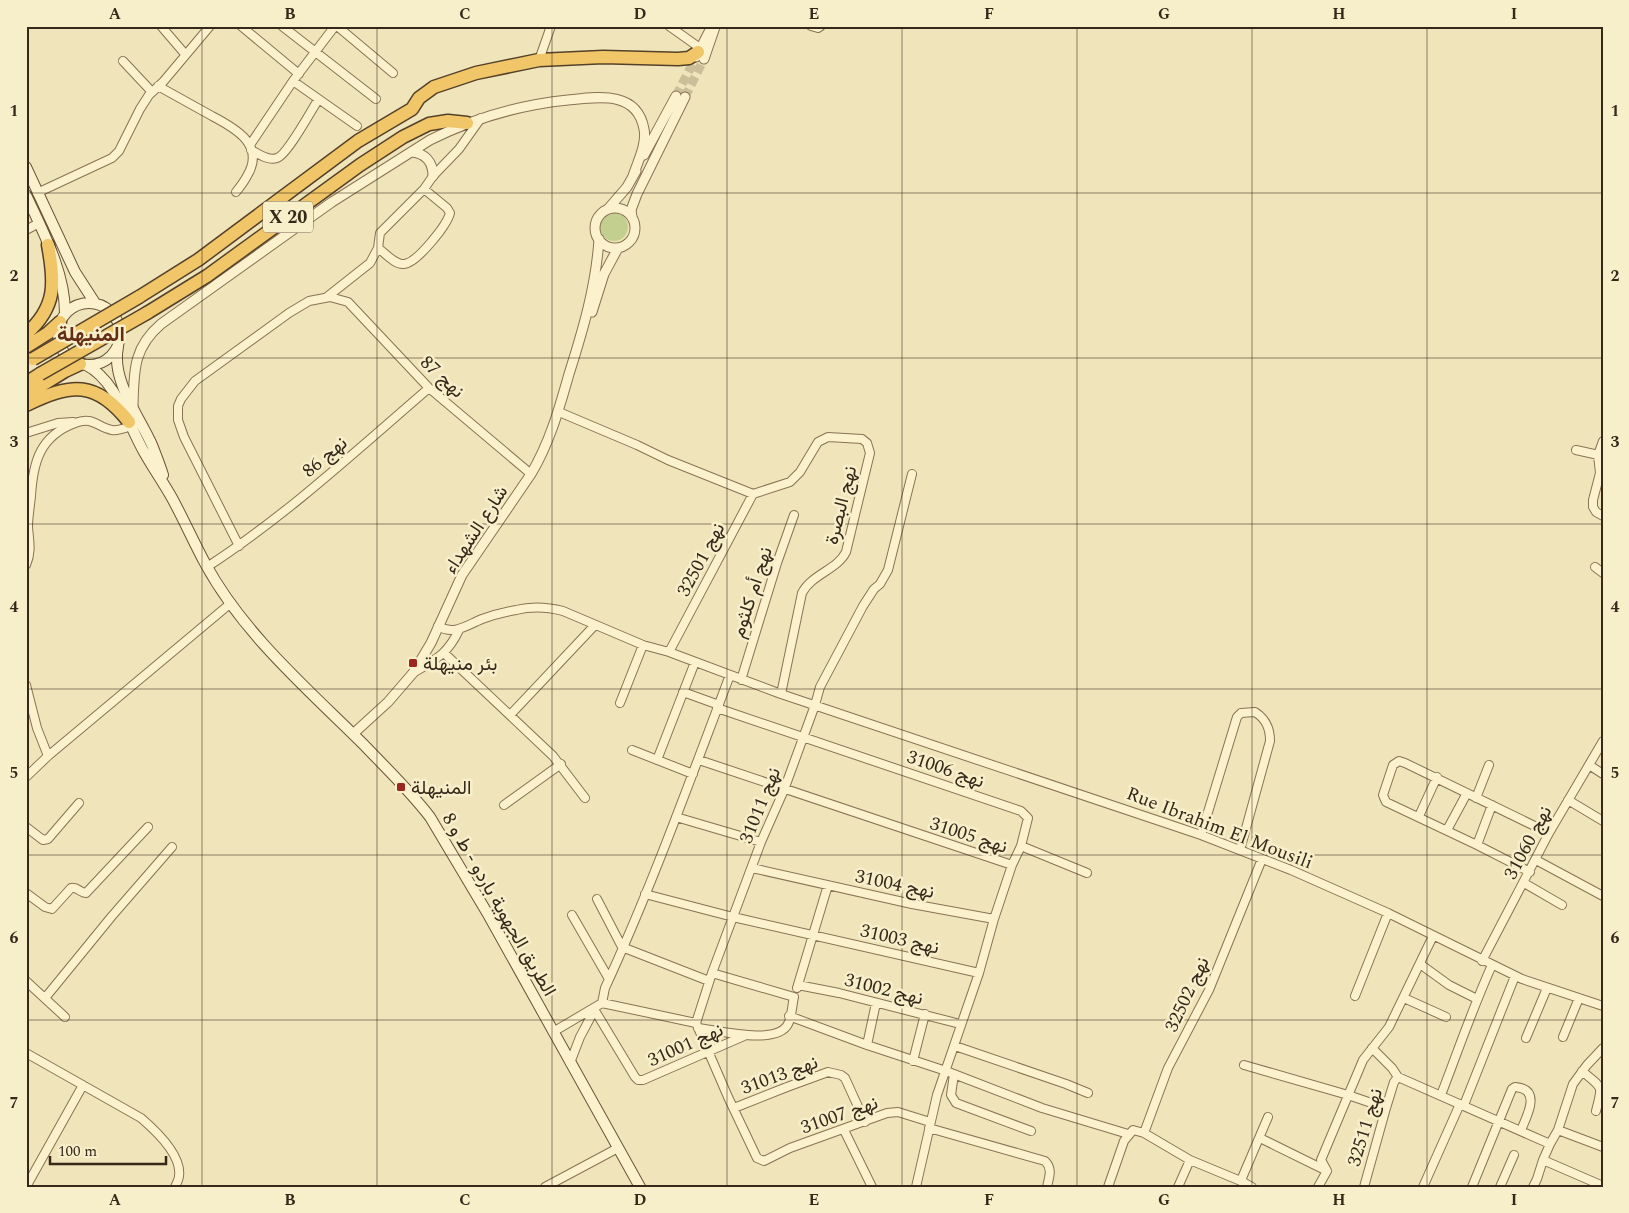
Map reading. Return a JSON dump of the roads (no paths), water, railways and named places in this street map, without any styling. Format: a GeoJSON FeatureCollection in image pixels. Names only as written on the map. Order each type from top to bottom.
{"type":"FeatureCollection","features":[{"type":"Feature","properties":{"kind":"highway"},"geometry":{"type":"LineString","coordinates":[[540,60],[603,57],[678,59],[699,55]]}},
{"type":"Feature","properties":{"kind":"highway","name":"X 20"},"geometry":{"type":"LineString","coordinates":[[30,361],[198,260],[358,141],[412,109],[419,98],[429,90],[452,80],[494,68],[540,60]]}},
{"type":"Feature","properties":{"kind":"highway","name":"X 20"},"geometry":{"type":"LineString","coordinates":[[26,383],[207,276],[360,165],[403,137],[429,124],[448,121],[467,123]]}},
{"type":"Feature","properties":{"kind":"highway"},"geometry":{"type":"LineString","coordinates":[[26,334],[47,310],[52,296],[54,274],[48,245]]}},
{"type":"Feature","properties":{"kind":"highway"},"geometry":{"type":"LineString","coordinates":[[26,347],[48,333],[62,318]]}},
{"type":"Feature","properties":{"kind":"highway"},"geometry":{"type":"LineString","coordinates":[[26,395],[65,371],[83,365]]}},
{"type":"Feature","properties":{"kind":"highway"},"geometry":{"type":"LineString","coordinates":[[26,405],[66,389],[91,391],[101,395],[117,407],[130,424]]}},
{"type":"Feature","properties":{"kind":"main road"},"geometry":{"type":"LineString","coordinates":[[26,167],[75,272],[95,304]]}},
{"type":"Feature","properties":{"kind":"main road"},"geometry":{"type":"LineString","coordinates":[[26,195],[62,280],[65,298],[58,330],[60,348],[65,355],[83,365],[96,365],[112,355],[118,346],[120,330],[117,320],[110,311],[95,304],[79,304],[62,318]]}},
{"type":"Feature","properties":{"kind":"main road","name":"الطريق الجهوية باردو - ط و 8"},"geometry":{"type":"LineString","coordinates":[[118,346],[116,356],[118,375],[153,447],[171,497]]}},
{"type":"Feature","properties":{"kind":"main road","name":"الطريق الجهوية باردو - ط و 8"},"geometry":{"type":"LineString","coordinates":[[83,365],[94,369],[107,381],[207,567],[231,603],[262,643],[353,734],[430,817],[484,908],[640,1187]]}},
{"type":"Feature","properties":{"kind":"street"},"geometry":{"type":"LineString","coordinates":[[161,26],[185,54]]}},
{"type":"Feature","properties":{"kind":"street"},"geometry":{"type":"LineString","coordinates":[[37,193],[112,158],[119,152],[144,102],[210,26]]}},
{"type":"Feature","properties":{"kind":"street"},"geometry":{"type":"LineString","coordinates":[[241,26],[299,74]]}},
{"type":"Feature","properties":{"kind":"street"},"geometry":{"type":"LineString","coordinates":[[282,26],[376,99]]}},
{"type":"Feature","properties":{"kind":"street"},"geometry":{"type":"LineString","coordinates":[[236,192],[251,169],[251,148],[293,81],[336,26],[392,73]]}},
{"type":"Feature","properties":{"kind":"street"},"geometry":{"type":"LineString","coordinates":[[540,60],[552,26]]}},
{"type":"Feature","properties":{"kind":"street"},"geometry":{"type":"LineString","coordinates":[[668,26],[699,55],[714,26]]}},
{"type":"Feature","properties":{"kind":"street"},"geometry":{"type":"LineString","coordinates":[[811,26],[818,28],[821,26]]}},
{"type":"Feature","properties":{"kind":"street"},"geometry":{"type":"LineString","coordinates":[[123,61],[152,92]]}},
{"type":"Feature","properties":{"kind":"street"},"geometry":{"type":"LineString","coordinates":[[293,81],[358,126]]}},
{"type":"Feature","properties":{"kind":"street"},"geometry":{"type":"LineString","coordinates":[[158,86],[234,128],[241,133],[251,148],[266,158],[271,159],[282,155],[318,100]]}},
{"type":"Feature","properties":{"kind":"street"},"geometry":{"type":"LineString","coordinates":[[586,320],[596,269],[598,239],[595,228],[598,217],[608,209],[627,187],[680,96],[631,210],[634,223],[633,236],[624,246],[618,248],[607,246],[598,239]]}},
{"type":"Feature","properties":{"kind":"street","name":"X 20"},"geometry":{"type":"LineString","coordinates":[[133,406],[136,362],[145,341],[157,327],[323,208],[430,140],[480,118],[518,108],[548,102],[595,97],[615,98],[623,101],[636,112],[644,127],[644,144],[633,176]]}},
{"type":"Feature","properties":{"kind":"street"},"geometry":{"type":"LineString","coordinates":[[239,546],[184,437],[178,420],[178,406],[187,391],[208,371],[289,313],[310,301],[327,297],[370,263],[378,248],[380,233],[424,189],[459,149],[480,118]]}},
{"type":"Feature","properties":{"kind":"street"},"geometry":{"type":"LineString","coordinates":[[411,152],[417,152],[426,157],[432,166],[434,176]]}},
{"type":"Feature","properties":{"kind":"street"},"geometry":{"type":"LineString","coordinates":[[378,248],[398,264],[407,264],[418,256],[443,228],[450,213],[447,208],[424,189]]}},
{"type":"Feature","properties":{"kind":"street"},"geometry":{"type":"LineString","coordinates":[[608,209],[621,209],[632,217]]}},
{"type":"Feature","properties":{"kind":"street"},"geometry":{"type":"LineString","coordinates":[[26,230],[39,223]]}},
{"type":"Feature","properties":{"kind":"street"},"geometry":{"type":"LineString","coordinates":[[586,320],[591,315],[604,274],[618,248]]}},
{"type":"Feature","properties":{"kind":"street","name":"نهج 87"},"geometry":{"type":"LineString","coordinates":[[327,297],[337,298],[353,306],[429,388],[531,474]]}},
{"type":"Feature","properties":{"kind":"street","name":"شارع الشهداء"},"geometry":{"type":"LineString","coordinates":[[353,734],[388,702],[413,673],[427,650],[455,589],[472,559],[531,474],[548,442],[559,412],[586,320]]}},
{"type":"Feature","properties":{"kind":"street","name":"نهج 86"},"geometry":{"type":"LineString","coordinates":[[207,567],[271,522],[429,388]]}},
{"type":"Feature","properties":{"kind":"street"},"geometry":{"type":"LineString","coordinates":[[559,412],[637,444],[668,460],[753,494]]}},
{"type":"Feature","properties":{"kind":"street"},"geometry":{"type":"LineString","coordinates":[[26,433],[58,423],[91,421],[112,430],[130,424]]}},
{"type":"Feature","properties":{"kind":"street"},"geometry":{"type":"LineString","coordinates":[[26,565],[30,556],[28,527],[32,473],[35,463],[45,442],[61,430],[77,422]]}},
{"type":"Feature","properties":{"kind":"street","name":"نهج البصرة"},"geometry":{"type":"LineString","coordinates":[[753,494],[790,482],[800,472],[818,442],[828,437],[862,440],[867,443],[870,453],[846,552],[841,560],[809,584],[802,593],[781,694]]}},
{"type":"Feature","properties":{"kind":"street"},"geometry":{"type":"LineString","coordinates":[[1603,441],[1600,455],[1600,473],[1593,507],[1596,512],[1603,516]]}},
{"type":"Feature","properties":{"kind":"street"},"geometry":{"type":"LineString","coordinates":[[1576,450],[1600,455]]}},
{"type":"Feature","properties":{"kind":"street","name":"نهج 31011"},"geometry":{"type":"LineString","coordinates":[[697,1026],[709,981],[761,842],[784,790],[820,687],[868,597],[880,584],[888,570],[912,474]]}},
{"type":"Feature","properties":{"kind":"street","name":"نهج 32501"},"geometry":{"type":"LineString","coordinates":[[669,652],[753,494]]}},
{"type":"Feature","properties":{"kind":"street","name":"نهج أم كلثوم"},"geometry":{"type":"LineString","coordinates":[[741,680],[777,563],[794,515]]}},
{"type":"Feature","properties":{"kind":"street"},"geometry":{"type":"LineString","coordinates":[[1595,567],[1603,573]]}},
{"type":"Feature","properties":{"kind":"street"},"geometry":{"type":"LineString","coordinates":[[26,777],[48,756],[231,603]]}},
{"type":"Feature","properties":{"kind":"street","name":"Rue Ibrahim El Mousili"},"geometry":{"type":"LineString","coordinates":[[459,630],[490,617],[516,610],[535,607],[563,611],[643,645],[669,652],[741,680],[1201,835],[1388,913],[1482,961],[1516,976],[1546,988],[1602,1003]]}},
{"type":"Feature","properties":{"kind":"street"},"geometry":{"type":"LineString","coordinates":[[511,714],[594,625]]}},
{"type":"Feature","properties":{"kind":"street"},"geometry":{"type":"LineString","coordinates":[[413,673],[444,653],[459,630],[443,629],[438,626]]}},
{"type":"Feature","properties":{"kind":"street"},"geometry":{"type":"LineString","coordinates":[[620,702],[643,645]]}},
{"type":"Feature","properties":{"kind":"street"},"geometry":{"type":"LineString","coordinates":[[444,653],[511,714],[561,764],[585,798]]}},
{"type":"Feature","properties":{"kind":"street"},"geometry":{"type":"LineString","coordinates":[[657,760],[695,662]]}},
{"type":"Feature","properties":{"kind":"street"},"geometry":{"type":"LineString","coordinates":[[570,1063],[580,1036],[598,1005],[645,894],[699,760],[730,675]]}},
{"type":"Feature","properties":{"kind":"street"},"geometry":{"type":"LineString","coordinates":[[26,685],[37,728],[48,756]]}},
{"type":"Feature","properties":{"kind":"street"},"geometry":{"type":"LineString","coordinates":[[683,692],[802,738]]}},
{"type":"Feature","properties":{"kind":"street"},"geometry":{"type":"LineString","coordinates":[[1201,835],[1237,717],[1241,713],[1255,712],[1267,722],[1270,741],[1240,850]]}},
{"type":"Feature","properties":{"kind":"street","name":"نهج 31006"},"geometry":{"type":"LineString","coordinates":[[802,738],[1021,811],[1027,816],[1028,820],[1021,846],[1012,865]]}},
{"type":"Feature","properties":{"kind":"street","name":"نهج 31060"},"geometry":{"type":"LineString","coordinates":[[1482,961],[1568,800],[1603,741]]}},
{"type":"Feature","properties":{"kind":"street"},"geometry":{"type":"LineString","coordinates":[[632,750],[693,774]]}},
{"type":"Feature","properties":{"kind":"street","name":"نهج 31005"},"geometry":{"type":"LineString","coordinates":[[699,760],[1012,865],[979,972]]}},
{"type":"Feature","properties":{"kind":"street"},"geometry":{"type":"LineString","coordinates":[[1530,872],[1419,816],[1392,805],[1384,799],[1385,786],[1393,766],[1399,761],[1437,777],[1550,833]]}},
{"type":"Feature","properties":{"kind":"street"},"geometry":{"type":"LineString","coordinates":[[504,805],[561,764]]}},
{"type":"Feature","properties":{"kind":"street"},"geometry":{"type":"LineString","coordinates":[[1476,798],[1489,765]]}},
{"type":"Feature","properties":{"kind":"street"},"geometry":{"type":"LineString","coordinates":[[1589,765],[1603,774]]}},
{"type":"Feature","properties":{"kind":"street"},"geometry":{"type":"LineString","coordinates":[[1419,816],[1437,777]]}},
{"type":"Feature","properties":{"kind":"street"},"geometry":{"type":"LineString","coordinates":[[1447,830],[1466,793]]}},
{"type":"Feature","properties":{"kind":"street"},"geometry":{"type":"LineString","coordinates":[[1568,800],[1603,821]]}},
{"type":"Feature","properties":{"kind":"street"},"geometry":{"type":"LineString","coordinates":[[26,827],[43,840],[48,839],[79,803]]}},
{"type":"Feature","properties":{"kind":"street"},"geometry":{"type":"LineString","coordinates":[[1478,845],[1492,805]]}},
{"type":"Feature","properties":{"kind":"street"},"geometry":{"type":"LineString","coordinates":[[676,817],[761,842]]}},
{"type":"Feature","properties":{"kind":"street"},"geometry":{"type":"LineString","coordinates":[[26,893],[45,906],[52,908],[71,888],[76,888],[86,893],[148,827]]}},
{"type":"Feature","properties":{"kind":"street"},"geometry":{"type":"LineString","coordinates":[[1021,846],[1087,873]]}},
{"type":"Feature","properties":{"kind":"street"},"geometry":{"type":"LineString","coordinates":[[46,998],[112,916],[172,847]]}},
{"type":"Feature","properties":{"kind":"street","name":"نهج 32502"},"geometry":{"type":"LineString","coordinates":[[1144,1133],[1168,1068],[1209,990],[1262,859]]}},
{"type":"Feature","properties":{"kind":"street"},"geometry":{"type":"LineString","coordinates":[[1536,860],[1603,896]]}},
{"type":"Feature","properties":{"kind":"street","name":"نهج 31004"},"geometry":{"type":"LineString","coordinates":[[752,868],[951,912],[994,919]]}},
{"type":"Feature","properties":{"kind":"street"},"geometry":{"type":"LineString","coordinates":[[1524,883],[1562,905]]}},
{"type":"Feature","properties":{"kind":"street"},"geometry":{"type":"LineString","coordinates":[[553,1032],[598,1005],[744,1036],[776,1033],[788,1024],[794,997],[828,886]]}},
{"type":"Feature","properties":{"kind":"street","name":"نهج 31003"},"geometry":{"type":"LineString","coordinates":[[645,894],[733,918],[979,972]]}},
{"type":"Feature","properties":{"kind":"street"},"geometry":{"type":"LineString","coordinates":[[597,899],[622,948],[709,981]]}},
{"type":"Feature","properties":{"kind":"street"},"geometry":{"type":"LineString","coordinates":[[1355,996],[1388,913]]}},
{"type":"Feature","properties":{"kind":"street"},"geometry":{"type":"LineString","coordinates":[[572,914],[609,979]]}},
{"type":"Feature","properties":{"kind":"street"},"geometry":{"type":"LineString","coordinates":[[1327,1171],[1321,1160],[1363,1060],[1389,1027],[1434,936]]}},
{"type":"Feature","properties":{"kind":"street"},"geometry":{"type":"LineString","coordinates":[[1420,964],[1449,985],[1476,999]]}},
{"type":"Feature","properties":{"kind":"street"},"geometry":{"type":"LineString","coordinates":[[1441,1095],[1467,1029],[1476,999],[1492,965]]}},
{"type":"Feature","properties":{"kind":"street"},"geometry":{"type":"LineString","coordinates":[[916,1187],[929,1125],[955,1046],[960,1024],[979,972]]}},
{"type":"Feature","properties":{"kind":"street"},"geometry":{"type":"LineString","coordinates":[[712,973],[794,997]]}},
{"type":"Feature","properties":{"kind":"street"},"geometry":{"type":"LineString","coordinates":[[1423,1187],[1462,1105],[1516,976]]}},
{"type":"Feature","properties":{"kind":"street"},"geometry":{"type":"LineString","coordinates":[[26,981],[65,1017]]}},
{"type":"Feature","properties":{"kind":"street","name":"نهج 31002"},"geometry":{"type":"LineString","coordinates":[[798,986],[925,1014],[960,1024]]}},
{"type":"Feature","properties":{"kind":"street"},"geometry":{"type":"LineString","coordinates":[[1526,1038],[1546,988]]}},
{"type":"Feature","properties":{"kind":"street"},"geometry":{"type":"LineString","coordinates":[[1404,998],[1446,1017]]}},
{"type":"Feature","properties":{"kind":"street"},"geometry":{"type":"LineString","coordinates":[[1563,1037],[1579,998]]}},
{"type":"Feature","properties":{"kind":"street"},"geometry":{"type":"LineString","coordinates":[[867,1045],[876,1003]]}},
{"type":"Feature","properties":{"kind":"street","name":"نهج 31001"},"geometry":{"type":"LineString","coordinates":[[598,1005],[638,1080],[643,1080],[744,1036]]}},
{"type":"Feature","properties":{"kind":"street"},"geometry":{"type":"LineString","coordinates":[[913,1061],[925,1014]]}},
{"type":"Feature","properties":{"kind":"street"},"geometry":{"type":"LineString","coordinates":[[789,1016],[867,1045],[946,1071],[1042,1108],[1128,1134]]}},
{"type":"Feature","properties":{"kind":"street"},"geometry":{"type":"LineString","coordinates":[[697,1026],[734,1108]]}},
{"type":"Feature","properties":{"kind":"street"},"geometry":{"type":"LineString","coordinates":[[955,1046],[1088,1093]]}},
{"type":"Feature","properties":{"kind":"street"},"geometry":{"type":"LineString","coordinates":[[1372,1048],[1392,1068],[1398,1077],[1550,1144]]}},
{"type":"Feature","properties":{"kind":"street"},"geometry":{"type":"LineString","coordinates":[[1533,1187],[1550,1144],[1558,1130],[1573,1084],[1603,1048]]}},
{"type":"Feature","properties":{"kind":"street"},"geometry":{"type":"LineString","coordinates":[[26,1063],[28,1054],[141,1118],[156,1132],[172,1153],[179,1167],[179,1176],[175,1187]]}},
{"type":"Feature","properties":{"kind":"street"},"geometry":{"type":"LineString","coordinates":[[1244,1065],[1386,1108]]}},
{"type":"Feature","properties":{"kind":"street"},"geometry":{"type":"LineString","coordinates":[[1582,1071],[1599,1086],[1601,1091],[1596,1111]]}},
{"type":"Feature","properties":{"kind":"street","name":"نهج 31013"},"geometry":{"type":"LineString","coordinates":[[734,1108],[828,1072],[836,1073],[845,1078],[865,1122]]}},
{"type":"Feature","properties":{"kind":"street"},"geometry":{"type":"LineString","coordinates":[[954,1074],[951,1095],[956,1103],[1031,1130]]}},
{"type":"Feature","properties":{"kind":"street","name":"نهج 32511"},"geometry":{"type":"LineString","coordinates":[[1364,1187],[1394,1082],[1398,1077]]}},
{"type":"Feature","properties":{"kind":"street"},"geometry":{"type":"LineString","coordinates":[[26,1187],[83,1085]]}},
{"type":"Feature","properties":{"kind":"street"},"geometry":{"type":"LineString","coordinates":[[1472,1187],[1514,1087],[1525,1090],[1532,1100],[1521,1130]]}},
{"type":"Feature","properties":{"kind":"street","name":"نهج 31007"},"geometry":{"type":"LineString","coordinates":[[734,1108],[757,1158],[764,1161],[790,1148],[887,1113],[898,1112],[929,1125],[1045,1162],[1049,1165],[1051,1173],[1047,1187]]}},
{"type":"Feature","properties":{"kind":"street"},"geometry":{"type":"LineString","coordinates":[[1243,1182],[1242,1178],[1268,1117]]}},
{"type":"Feature","properties":{"kind":"street"},"geometry":{"type":"LineString","coordinates":[[844,1130],[872,1187]]}},
{"type":"Feature","properties":{"kind":"street"},"geometry":{"type":"LineString","coordinates":[[1108,1187],[1124,1141],[1133,1130],[1144,1133],[1190,1160],[1252,1187]]}},
{"type":"Feature","properties":{"kind":"street"},"geometry":{"type":"LineString","coordinates":[[1558,1130],[1603,1147]]}},
{"type":"Feature","properties":{"kind":"street"},"geometry":{"type":"LineString","coordinates":[[1260,1138],[1327,1171]]}},
{"type":"Feature","properties":{"kind":"street"},"geometry":{"type":"LineString","coordinates":[[545,1187],[618,1148]]}},
{"type":"Feature","properties":{"kind":"street"},"geometry":{"type":"LineString","coordinates":[[1500,1187],[1514,1155]]}},
{"type":"Feature","properties":{"kind":"street"},"geometry":{"type":"LineString","coordinates":[[1178,1187],[1190,1160]]}},
{"type":"Feature","properties":{"kind":"street"},"geometry":{"type":"LineString","coordinates":[[1543,1160],[1603,1186]]}},
{"type":"Feature","properties":{"kind":"street"},"geometry":{"type":"LineString","coordinates":[[1318,1187],[1327,1171]]}},
{"type":"Feature","properties":{"kind":"tunnel"},"geometry":{"type":"LineString","coordinates":[[676,96],[695,59]]}},
{"type":"Feature","properties":{"kind":"tunnel"},"geometry":{"type":"LineString","coordinates":[[685,97],[704,59]]}},
{"type":"Feature","properties":{"kind":"place","name":"بئر منيهلة"},"geometry":{"type":"Point","coordinates":[413,663]}},
{"type":"Feature","properties":{"kind":"place","name":"المنيهلة"},"geometry":{"type":"Point","coordinates":[401,787]}},
{"type":"Feature","properties":{"kind":"district","name":"المنيهلة"},"geometry":{"type":"Point","coordinates":[91,334]}}]}
